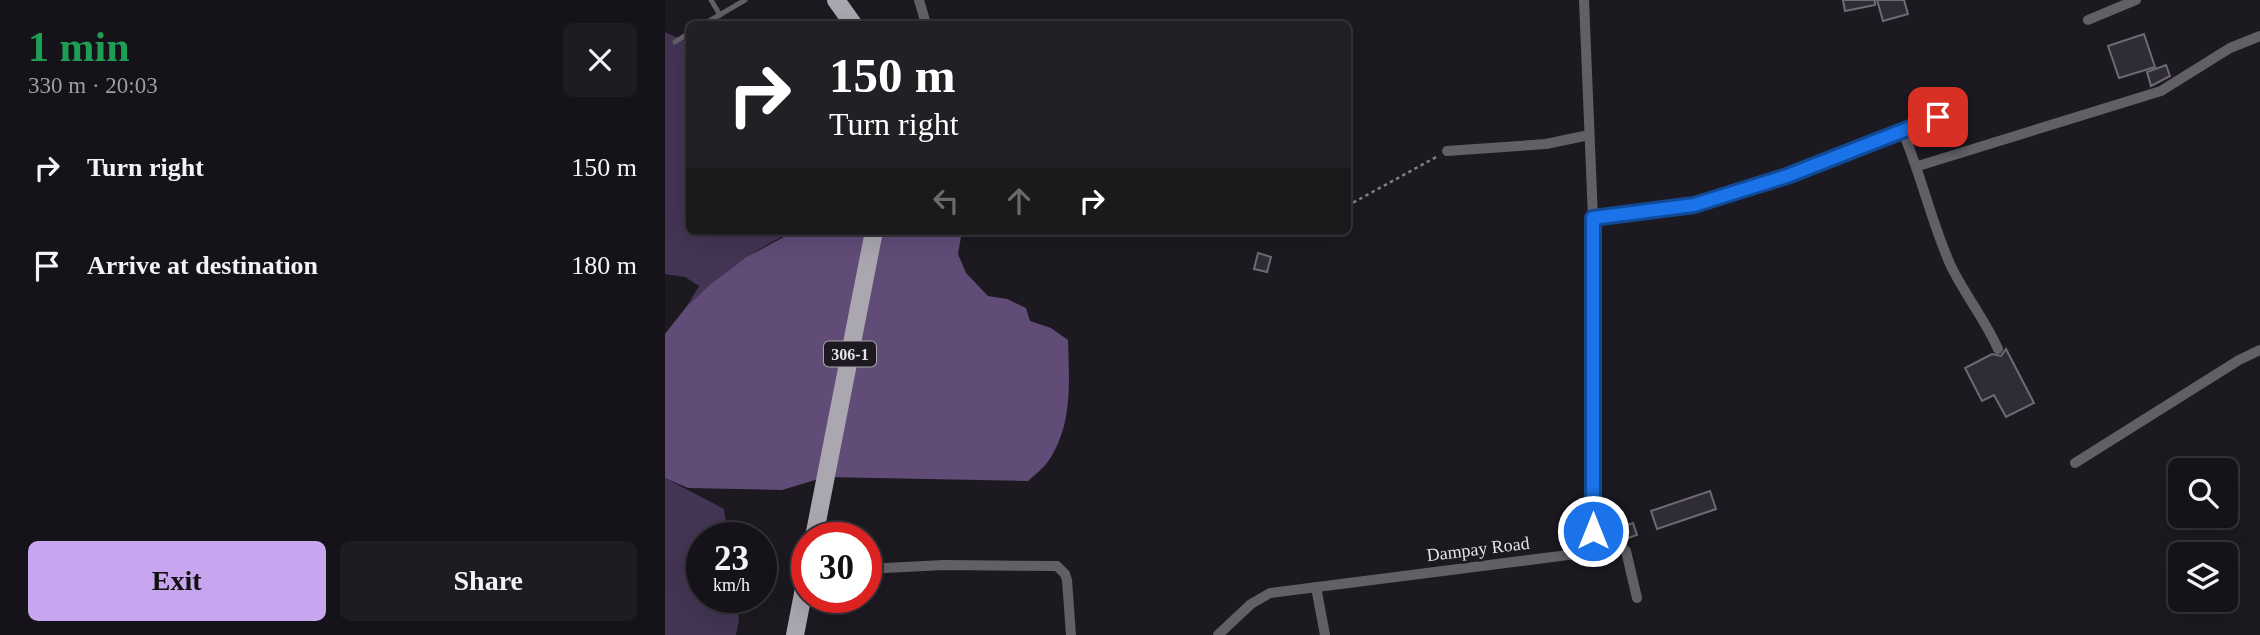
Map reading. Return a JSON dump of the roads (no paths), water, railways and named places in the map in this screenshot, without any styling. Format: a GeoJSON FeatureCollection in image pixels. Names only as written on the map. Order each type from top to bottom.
{"type":"FeatureCollection","features":[{"type":"Feature","properties":{"kind":"main road"},"geometry":{"type":"LineString","coordinates":[[839,3],[851,21]]}},
{"type":"Feature","properties":{"kind":"main road","name":"306-1"},"geometry":{"type":"LineString","coordinates":[[817,522],[873,235]]}},
{"type":"Feature","properties":{"kind":"main road"},"geometry":{"type":"LineString","coordinates":[[795,635],[799,613]]}},
{"type":"Feature","properties":{"kind":"street"},"geometry":{"type":"LineString","coordinates":[[919,0],[925,21]]}},
{"type":"Feature","properties":{"kind":"street"},"geometry":{"type":"LineString","coordinates":[[1584,0],[1593,218],[1593,531],[1590,541],[1613,543],[1626,551],[1637,598]]}},
{"type":"Feature","properties":{"kind":"street"},"geometry":{"type":"LineString","coordinates":[[2088,20],[2136,0]]}},
{"type":"Feature","properties":{"kind":"street"},"geometry":{"type":"LineString","coordinates":[[1917,166],[2161,91],[2230,48],[2260,36]]}},
{"type":"Feature","properties":{"kind":"street"},"geometry":{"type":"LineString","coordinates":[[1593,218],[1694,205],[1787,176],[1938,117]]}},
{"type":"Feature","properties":{"kind":"street"},"geometry":{"type":"LineString","coordinates":[[1902,130],[1949,261],[1962,287],[1990,330],[1998,349]]}},
{"type":"Feature","properties":{"kind":"street"},"geometry":{"type":"LineString","coordinates":[[1447,151],[1546,144],[1589,135]]}},
{"type":"Feature","properties":{"kind":"street"},"geometry":{"type":"LineString","coordinates":[[2075,463],[2239,359],[2260,350]]}},
{"type":"Feature","properties":{"kind":"street","name":"Dampay Road"},"geometry":{"type":"LineString","coordinates":[[1218,635],[1259,597],[1271,593],[1576,554],[1585,549],[1590,541]]}},
{"type":"Feature","properties":{"kind":"street"},"geometry":{"type":"LineString","coordinates":[[884,568],[944,565],[1057,566],[1067,580],[1071,635]]}},
{"type":"Feature","properties":{"kind":"street"},"geometry":{"type":"LineString","coordinates":[[1316,587],[1325,635]]}},
{"type":"Feature","properties":{"kind":"lane"},"geometry":{"type":"LineString","coordinates":[[711,0],[720,15]]}},
{"type":"Feature","properties":{"kind":"lane"},"geometry":{"type":"LineString","coordinates":[[709,21],[745,0]]}},
{"type":"Feature","properties":{"kind":"lane"},"geometry":{"type":"LineString","coordinates":[[675,42],[686,35]]}}]}
